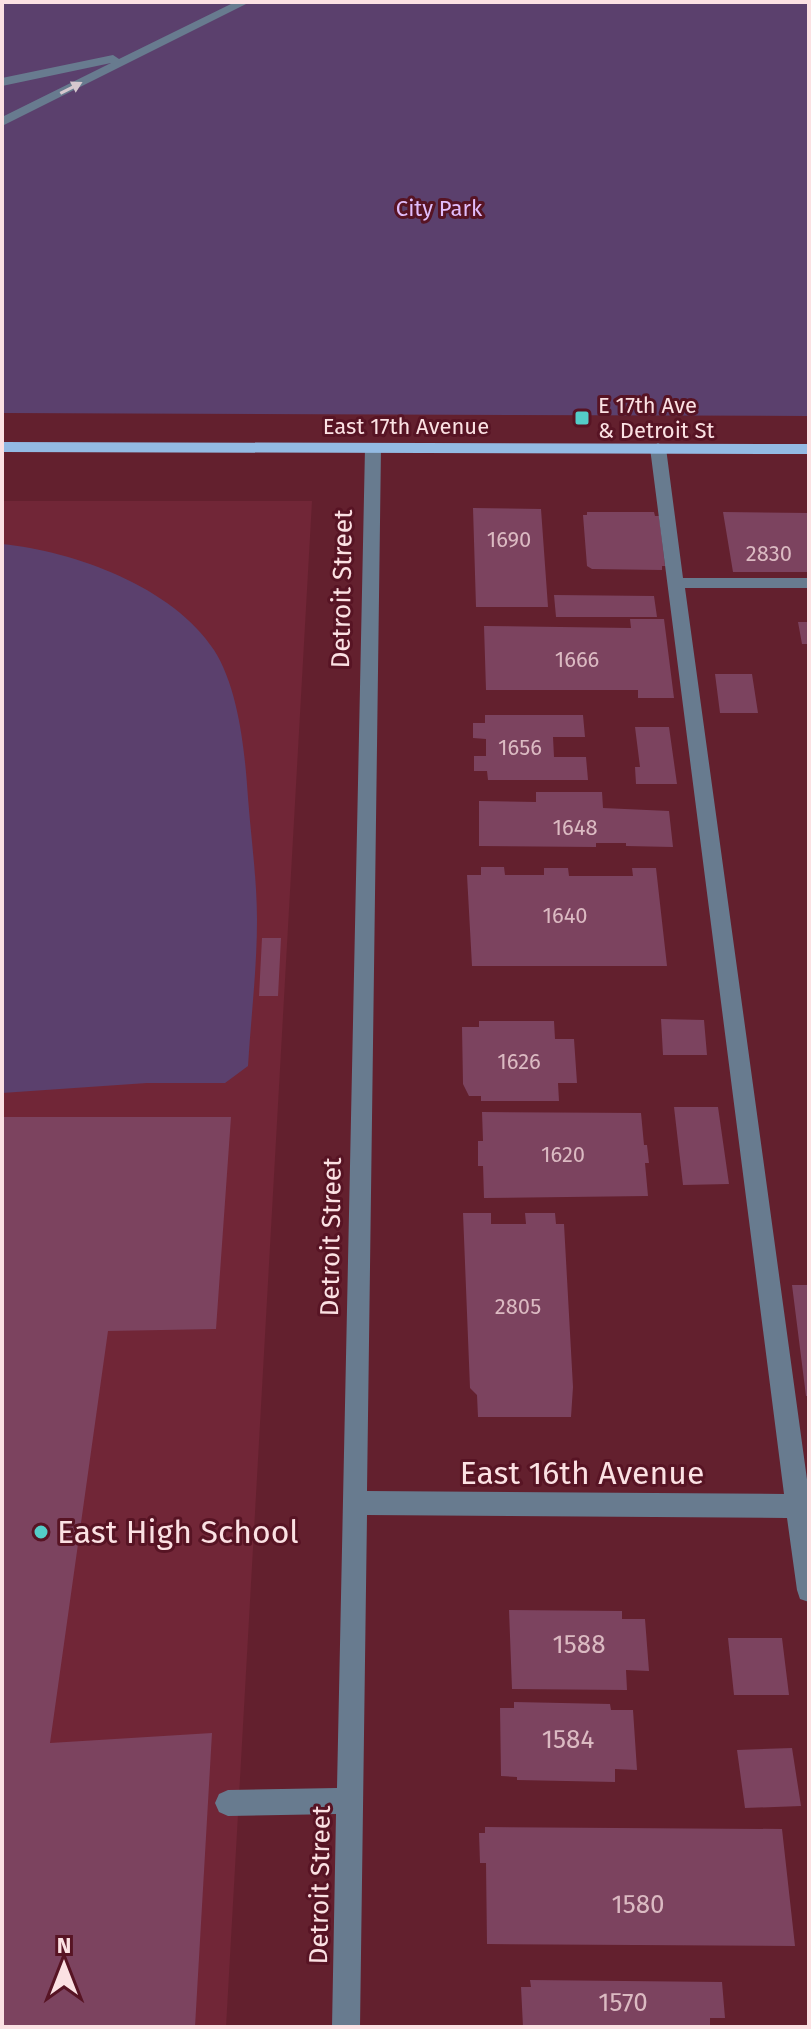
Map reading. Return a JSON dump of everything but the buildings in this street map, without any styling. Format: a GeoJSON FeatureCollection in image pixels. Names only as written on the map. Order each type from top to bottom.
{"type":"FeatureCollection","features":[{"type":"Feature","properties":{"kind":"main road","name":"East 17th Avenue"},"geometry":{"type":"LineString","coordinates":[[2,447],[809,449]]}},
{"type":"Feature","properties":{"kind":"street"},"geometry":{"type":"LineString","coordinates":[[2,122],[244,2]]}},
{"type":"Feature","properties":{"kind":"street"},"geometry":{"type":"LineString","coordinates":[[2,82],[141,53]]}},
{"type":"Feature","properties":{"kind":"street","name":"Detroit Street"},"geometry":{"type":"LineString","coordinates":[[346,2027],[373,448]]}},
{"type":"Feature","properties":{"kind":"street"},"geometry":{"type":"LineString","coordinates":[[658,448],[804,1506],[809,1590]]}},
{"type":"Feature","properties":{"kind":"street"},"geometry":{"type":"LineString","coordinates":[[676,583],[809,583]]}},
{"type":"Feature","properties":{"kind":"street","name":"East 16th Avenue"},"geometry":{"type":"LineString","coordinates":[[354,1503],[804,1506]]}},
{"type":"Feature","properties":{"kind":"street"},"geometry":{"type":"LineString","coordinates":[[228,1803],[350,1801]]}},
{"type":"Feature","properties":{"kind":"shaded area"},"geometry":{"type":"Polygon","coordinates":[[[2,501],[312,501],[226,2027],[2,2027],[2,501]]]}},
{"type":"Feature","properties":{"kind":"green space","name":"City Park"},"geometry":{"type":"Polygon","coordinates":[[[2,2],[809,2],[809,416],[2,413],[2,2]]]}},
{"type":"Feature","properties":{"kind":"green space"},"geometry":{"type":"Polygon","coordinates":[[[2,544],[90,564],[148,591],[174,608],[196,628],[223,666],[235,702],[243,742],[257,920],[248,1066],[225,1083],[147,1083],[2,1093],[2,544]]]}},
{"type":"Feature","properties":{"kind":"place","name":"E 17th Ave & Detroit St"},"geometry":{"type":"Point","coordinates":[582,418]}},
{"type":"Feature","properties":{"kind":"place","name":"East High School"},"geometry":{"type":"Point","coordinates":[41,1532]}}]}
